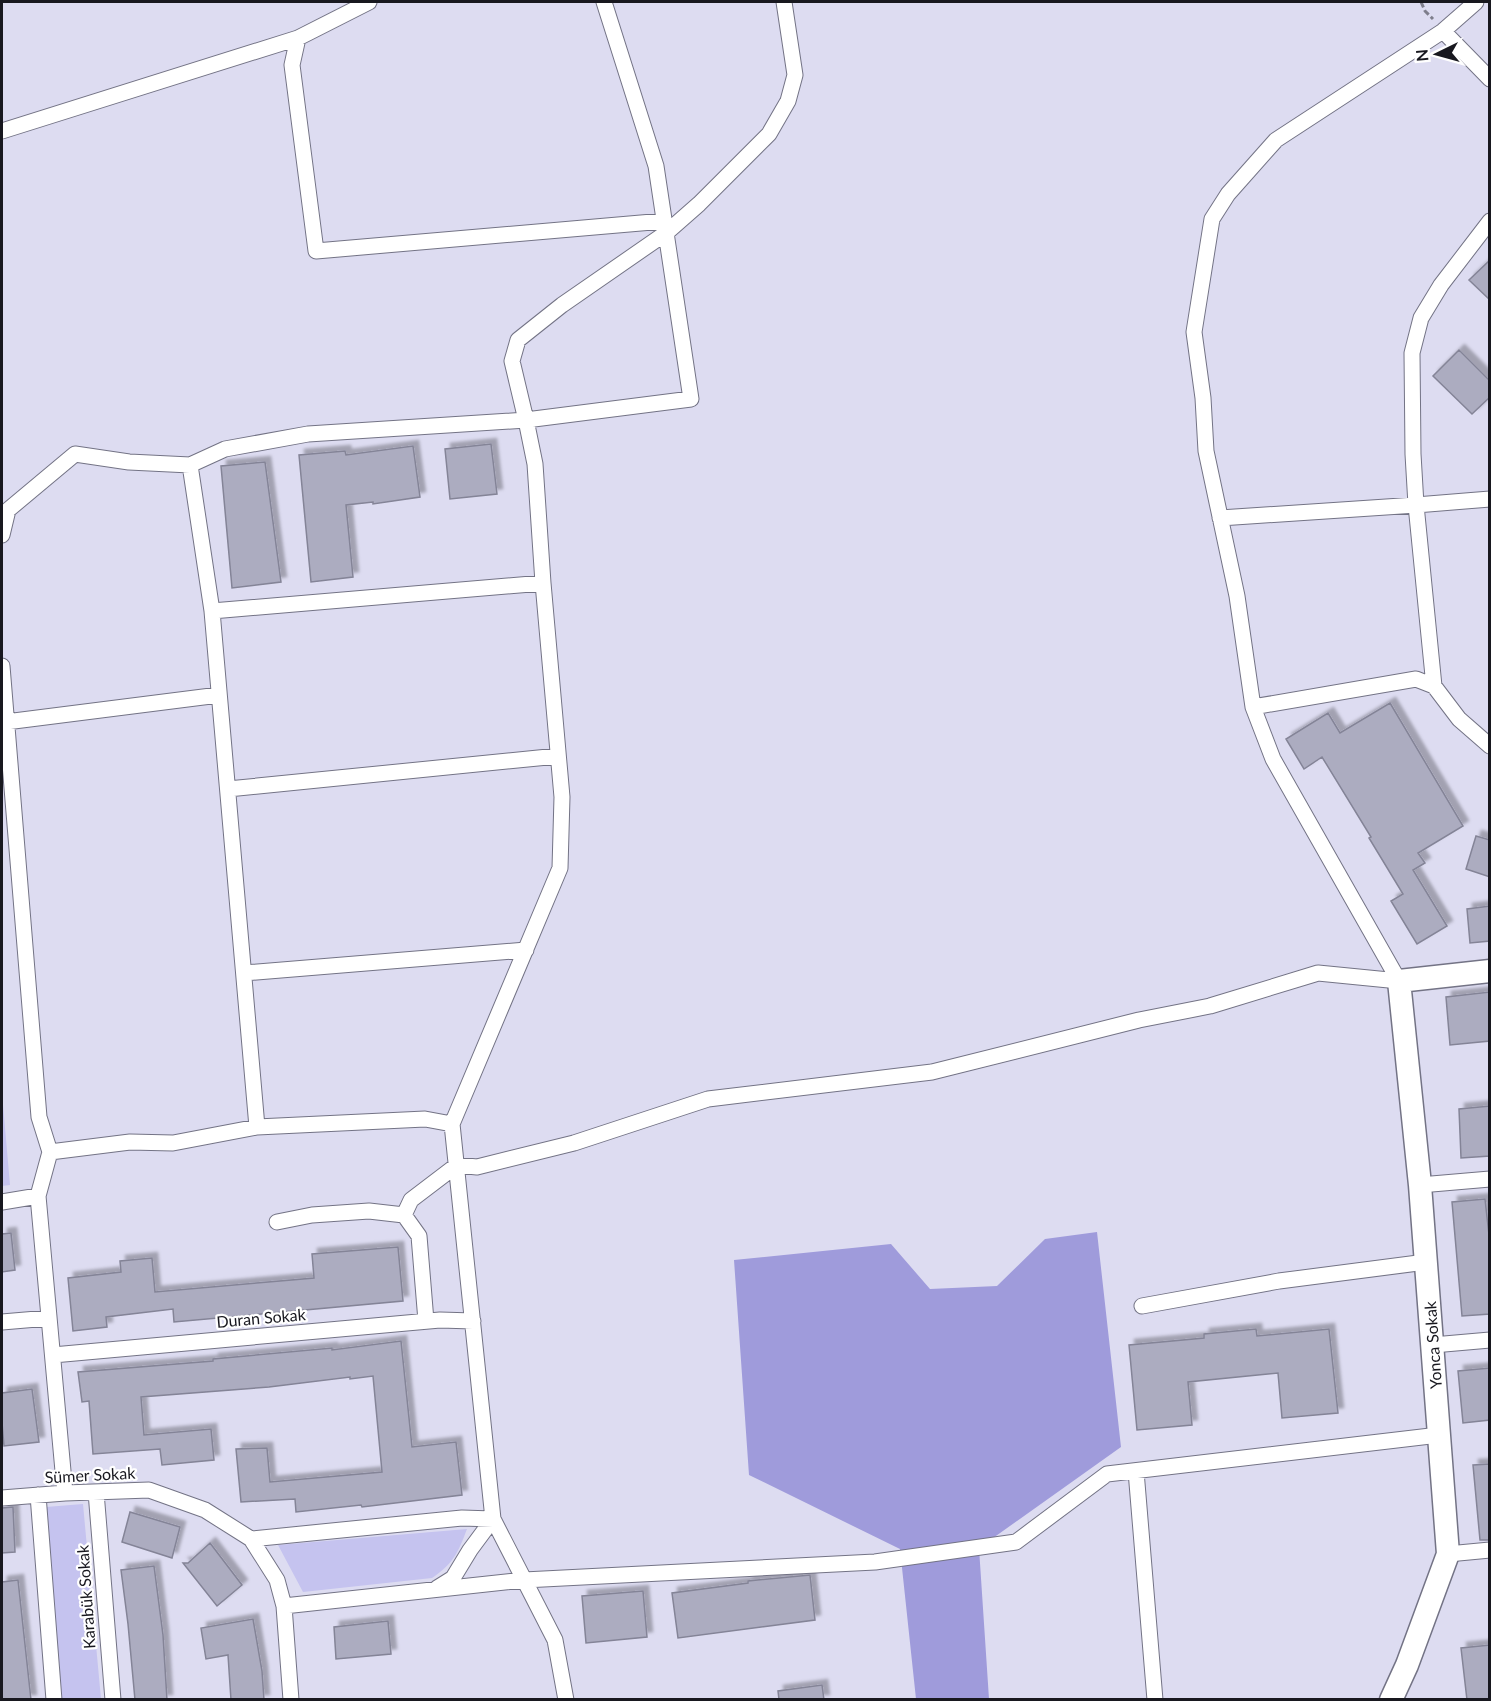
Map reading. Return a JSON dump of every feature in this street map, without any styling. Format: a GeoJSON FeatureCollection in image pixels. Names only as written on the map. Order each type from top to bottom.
{"type":"FeatureCollection","features":[{"type":"Feature","properties":{"kind":"street"},"geometry":{"type":"LineString","coordinates":[[2,131],[298,38],[369,2]]}},
{"type":"Feature","properties":{"kind":"street"},"geometry":{"type":"LineString","coordinates":[[2,535],[8,510],[75,454],[129,462],[190,465],[225,449],[308,434],[526,420],[691,399],[656,166],[604,2]]}},
{"type":"Feature","properties":{"kind":"street"},"geometry":{"type":"LineString","coordinates":[[566,1700],[555,1640],[493,1519],[452,1124],[560,868],[562,797],[534,464],[513,361],[518,340],[665,227],[699,204],[769,134],[788,101],[795,75],[784,2]]}},
{"type":"Feature","properties":{"kind":"street"},"geometry":{"type":"LineString","coordinates":[[1399,981],[1272,759],[1253,706],[1237,596],[1206,451],[1203,398],[1194,332],[1212,219],[1228,194],[1276,140],[1443,31],[1476,2]]}},
{"type":"Feature","properties":{"kind":"street"},"geometry":{"type":"LineString","coordinates":[[1443,31],[1490,79]]}},
{"type":"Feature","properties":{"kind":"street"},"geometry":{"type":"LineString","coordinates":[[298,38],[292,65],[316,251],[665,227]]}},
{"type":"Feature","properties":{"kind":"street"},"geometry":{"type":"LineString","coordinates":[[1490,221],[1441,285],[1421,318],[1412,353],[1416,505],[1434,686],[1459,719],[1490,746]]}},
{"type":"Feature","properties":{"kind":"street"},"geometry":{"type":"LineString","coordinates":[[190,465],[212,611],[257,1127]]}},
{"type":"Feature","properties":{"kind":"street"},"geometry":{"type":"LineString","coordinates":[[1220,518],[1490,499]]}},
{"type":"Feature","properties":{"kind":"street"},"geometry":{"type":"LineString","coordinates":[[212,611],[543,583]]}},
{"type":"Feature","properties":{"kind":"street"},"geometry":{"type":"LineString","coordinates":[[2,666],[39,1117],[50,1152],[38,1196],[65,1493]]}},
{"type":"Feature","properties":{"kind":"street"},"geometry":{"type":"LineString","coordinates":[[1253,706],[1416,679],[1434,686]]}},
{"type":"Feature","properties":{"kind":"street"},"geometry":{"type":"LineString","coordinates":[[6,722],[219,695]]}},
{"type":"Feature","properties":{"kind":"street"},"geometry":{"type":"LineString","coordinates":[[228,789],[558,756]]}},
{"type":"Feature","properties":{"kind":"street"},"geometry":{"type":"LineString","coordinates":[[244,973],[526,950]]}},
{"type":"Feature","properties":{"kind":"street"},"geometry":{"type":"LineString","coordinates":[[404,1215],[411,1200],[457,1165],[477,1167],[574,1143],[708,1099],[932,1072],[1128,1022],[1210,1006],[1318,973],[1399,981],[1490,971]]}},
{"type":"Feature","properties":{"kind":"street","name":"Yonca Sokak"},"geometry":{"type":"LineString","coordinates":[[1391,1700],[1407,1665],[1448,1554],[1420,1185],[1399,981]]}},
{"type":"Feature","properties":{"kind":"street"},"geometry":{"type":"LineString","coordinates":[[50,1152],[130,1142],[173,1143],[257,1127],[425,1119],[452,1124]]}},
{"type":"Feature","properties":{"kind":"street"},"geometry":{"type":"LineString","coordinates":[[1420,1185],[1490,1179]]}},
{"type":"Feature","properties":{"kind":"street"},"geometry":{"type":"LineString","coordinates":[[2,1202],[38,1196]]}},
{"type":"Feature","properties":{"kind":"street"},"geometry":{"type":"LineString","coordinates":[[277,1222],[312,1215],[369,1211],[404,1215],[418,1236],[426,1321]]}},
{"type":"Feature","properties":{"kind":"street"},"geometry":{"type":"LineString","coordinates":[[1142,1306],[1279,1281],[1426,1262]]}},
{"type":"Feature","properties":{"kind":"street"},"geometry":{"type":"LineString","coordinates":[[2,1322],[49,1318]]}},
{"type":"Feature","properties":{"kind":"street","name":"Duran Sokak"},"geometry":{"type":"LineString","coordinates":[[52,1354],[426,1321],[473,1321]]}},
{"type":"Feature","properties":{"kind":"street"},"geometry":{"type":"LineString","coordinates":[[1432,1345],[1490,1340]]}},
{"type":"Feature","properties":{"kind":"street"},"geometry":{"type":"LineString","coordinates":[[284,1606],[524,1580],[875,1562],[1016,1542],[1107,1474],[1439,1435]]}},
{"type":"Feature","properties":{"kind":"street"},"geometry":{"type":"LineString","coordinates":[[1136,1471],[1155,1700]]}},
{"type":"Feature","properties":{"kind":"street","name":"Sümer Sokak"},"geometry":{"type":"LineString","coordinates":[[2,1498],[149,1490],[205,1510],[251,1539],[277,1580],[284,1606],[291,1700]]}},
{"type":"Feature","properties":{"kind":"street","name":"Karabük Sokak"},"geometry":{"type":"LineString","coordinates":[[96,1492],[112,1700]]}},
{"type":"Feature","properties":{"kind":"street"},"geometry":{"type":"LineString","coordinates":[[38,1495],[54,1700]]}},
{"type":"Feature","properties":{"kind":"street"},"geometry":{"type":"LineString","coordinates":[[251,1539],[462,1518],[493,1519]]}},
{"type":"Feature","properties":{"kind":"street"},"geometry":{"type":"LineString","coordinates":[[435,1590],[453,1578],[493,1519]]}},
{"type":"Feature","properties":{"kind":"street"},"geometry":{"type":"LineString","coordinates":[[1448,1554],[1490,1550]]}},
{"type":"Feature","properties":{"kind":"path"},"geometry":{"type":"LineString","coordinates":[[1420,2],[1443,31]]}},
{"type":"Feature","properties":{"kind":"shaded area"},"geometry":{"type":"Polygon","coordinates":[[[2,1093],[10,1185],[2,1186],[2,1093]]]}},
{"type":"Feature","properties":{"kind":"shaded area"},"geometry":{"type":"Polygon","coordinates":[[[1097,1232],[1121,1447],[979,1548],[989,1699],[916,1699],[900,1549],[749,1475],[734,1260],[891,1244],[930,1289],[997,1286],[1045,1239],[1097,1232]]]}},
{"type":"Feature","properties":{"kind":"shaded area"},"geometry":{"type":"Polygon","coordinates":[[[83,1504],[101,1699],[62,1699],[46,1507],[83,1504]]]}},
{"type":"Feature","properties":{"kind":"shaded area"},"geometry":{"type":"Polygon","coordinates":[[[467,1529],[454,1557],[432,1578],[303,1592],[278,1545],[467,1529]]]}},
{"type":"Feature","properties":{"kind":"building"},"geometry":{"type":"Polygon","coordinates":[[[1490,260],[1490,300],[1469,280],[1490,260]]]}},
{"type":"Feature","properties":{"kind":"building"},"geometry":{"type":"Polygon","coordinates":[[[1459,350],[1490,381],[1490,397],[1472,414],[1433,376],[1459,350]]]}},
{"type":"Feature","properties":{"kind":"building"},"geometry":{"type":"Polygon","coordinates":[[[491,444],[497,494],[450,499],[445,449],[491,444]]]}},
{"type":"Feature","properties":{"kind":"building"},"geometry":{"type":"Polygon","coordinates":[[[413,446],[420,497],[373,504],[373,502],[346,505],[353,577],[311,582],[299,455],[345,451],[346,455],[413,446]]]}},
{"type":"Feature","properties":{"kind":"building"},"geometry":{"type":"Polygon","coordinates":[[[265,462],[281,582],[232,588],[221,466],[265,462]]]}},
{"type":"Feature","properties":{"kind":"building"},"geometry":{"type":"Polygon","coordinates":[[[1390,703],[1463,826],[1418,853],[1425,863],[1413,870],[1447,926],[1417,944],[1391,901],[1403,894],[1322,757],[1304,769],[1286,739],[1328,713],[1340,733],[1390,703]]]}},
{"type":"Feature","properties":{"kind":"building"},"geometry":{"type":"Polygon","coordinates":[[[1476,836],[1490,840],[1490,877],[1466,869],[1476,836]]]}},
{"type":"Feature","properties":{"kind":"building"},"geometry":{"type":"Polygon","coordinates":[[[1490,906],[1490,941],[1470,943],[1467,909],[1490,906]]]}},
{"type":"Feature","properties":{"kind":"building"},"geometry":{"type":"Polygon","coordinates":[[[1490,992],[1490,1041],[1450,1045],[1446,997],[1490,992]]]}},
{"type":"Feature","properties":{"kind":"building"},"geometry":{"type":"Polygon","coordinates":[[[1490,1106],[1490,1156],[1461,1158],[1459,1109],[1490,1106]]]}},
{"type":"Feature","properties":{"kind":"building"},"geometry":{"type":"Polygon","coordinates":[[[1485,1199],[1490,1244],[1490,1314],[1462,1316],[1452,1202],[1485,1199]]]}},
{"type":"Feature","properties":{"kind":"building"},"geometry":{"type":"Polygon","coordinates":[[[11,1233],[15,1270],[2,1272],[2,1234],[11,1233]]]}},
{"type":"Feature","properties":{"kind":"building"},"geometry":{"type":"Polygon","coordinates":[[[398,1247],[403,1301],[174,1322],[173,1309],[106,1317],[107,1327],[73,1331],[68,1278],[121,1272],[120,1261],[152,1258],[155,1292],[314,1278],[312,1254],[398,1247]]]}},
{"type":"Feature","properties":{"kind":"building"},"geometry":{"type":"Polygon","coordinates":[[[1256,1329],[1257,1336],[1329,1329],[1338,1413],[1282,1418],[1278,1373],[1188,1382],[1192,1425],[1137,1430],[1129,1345],[1204,1338],[1204,1334],[1256,1329]]]}},
{"type":"Feature","properties":{"kind":"building"},"geometry":{"type":"Polygon","coordinates":[[[401,1341],[412,1447],[456,1442],[462,1495],[296,1512],[295,1499],[241,1502],[236,1449],[267,1448],[270,1482],[382,1472],[373,1376],[141,1397],[144,1435],[211,1429],[214,1460],[162,1465],[160,1449],[93,1454],[89,1401],[82,1402],[78,1372],[332,1348],[332,1350],[401,1341]]]}},
{"type":"Feature","properties":{"kind":"building"},"geometry":{"type":"Polygon","coordinates":[[[1490,1368],[1490,1420],[1463,1423],[1458,1371],[1490,1368]]]}},
{"type":"Feature","properties":{"kind":"building"},"geometry":{"type":"Polygon","coordinates":[[[32,1389],[39,1442],[4,1446],[2,1393],[32,1389]]]}},
{"type":"Feature","properties":{"kind":"building"},"geometry":{"type":"Polygon","coordinates":[[[1490,1464],[1490,1540],[1480,1540],[1473,1465],[1490,1464]]]}},
{"type":"Feature","properties":{"kind":"building"},"geometry":{"type":"Polygon","coordinates":[[[13,1507],[15,1552],[2,1553],[2,1508],[13,1507]]]}},
{"type":"Feature","properties":{"kind":"building"},"geometry":{"type":"Polygon","coordinates":[[[130,1512],[180,1527],[172,1558],[122,1542],[130,1512]]]}},
{"type":"Feature","properties":{"kind":"building"},"geometry":{"type":"Polygon","coordinates":[[[210,1543],[242,1585],[217,1606],[183,1563],[188,1563],[210,1543]]]}},
{"type":"Feature","properties":{"kind":"building"},"geometry":{"type":"Polygon","coordinates":[[[154,1566],[163,1635],[167,1700],[135,1700],[121,1570],[154,1566]]]}},
{"type":"Feature","properties":{"kind":"building"},"geometry":{"type":"Polygon","coordinates":[[[810,1575],[815,1620],[678,1638],[672,1593],[748,1583],[748,1581],[810,1575]]]}},
{"type":"Feature","properties":{"kind":"building"},"geometry":{"type":"Polygon","coordinates":[[[18,1580],[31,1700],[2,1700],[2,1582],[18,1580]]]}},
{"type":"Feature","properties":{"kind":"building"},"geometry":{"type":"Polygon","coordinates":[[[643,1591],[647,1637],[586,1643],[582,1596],[643,1591]]]}},
{"type":"Feature","properties":{"kind":"building"},"geometry":{"type":"Polygon","coordinates":[[[253,1619],[262,1671],[264,1700],[231,1700],[228,1655],[206,1659],[201,1628],[253,1619]]]}},
{"type":"Feature","properties":{"kind":"building"},"geometry":{"type":"Polygon","coordinates":[[[388,1621],[391,1654],[336,1659],[334,1627],[388,1621]]]}},
{"type":"Feature","properties":{"kind":"building"},"geometry":{"type":"Polygon","coordinates":[[[1490,1645],[1490,1700],[1467,1700],[1461,1648],[1490,1645]]]}},
{"type":"Feature","properties":{"kind":"building"},"geometry":{"type":"Polygon","coordinates":[[[822,1685],[824,1700],[779,1700],[778,1691],[822,1685]]]}}]}
